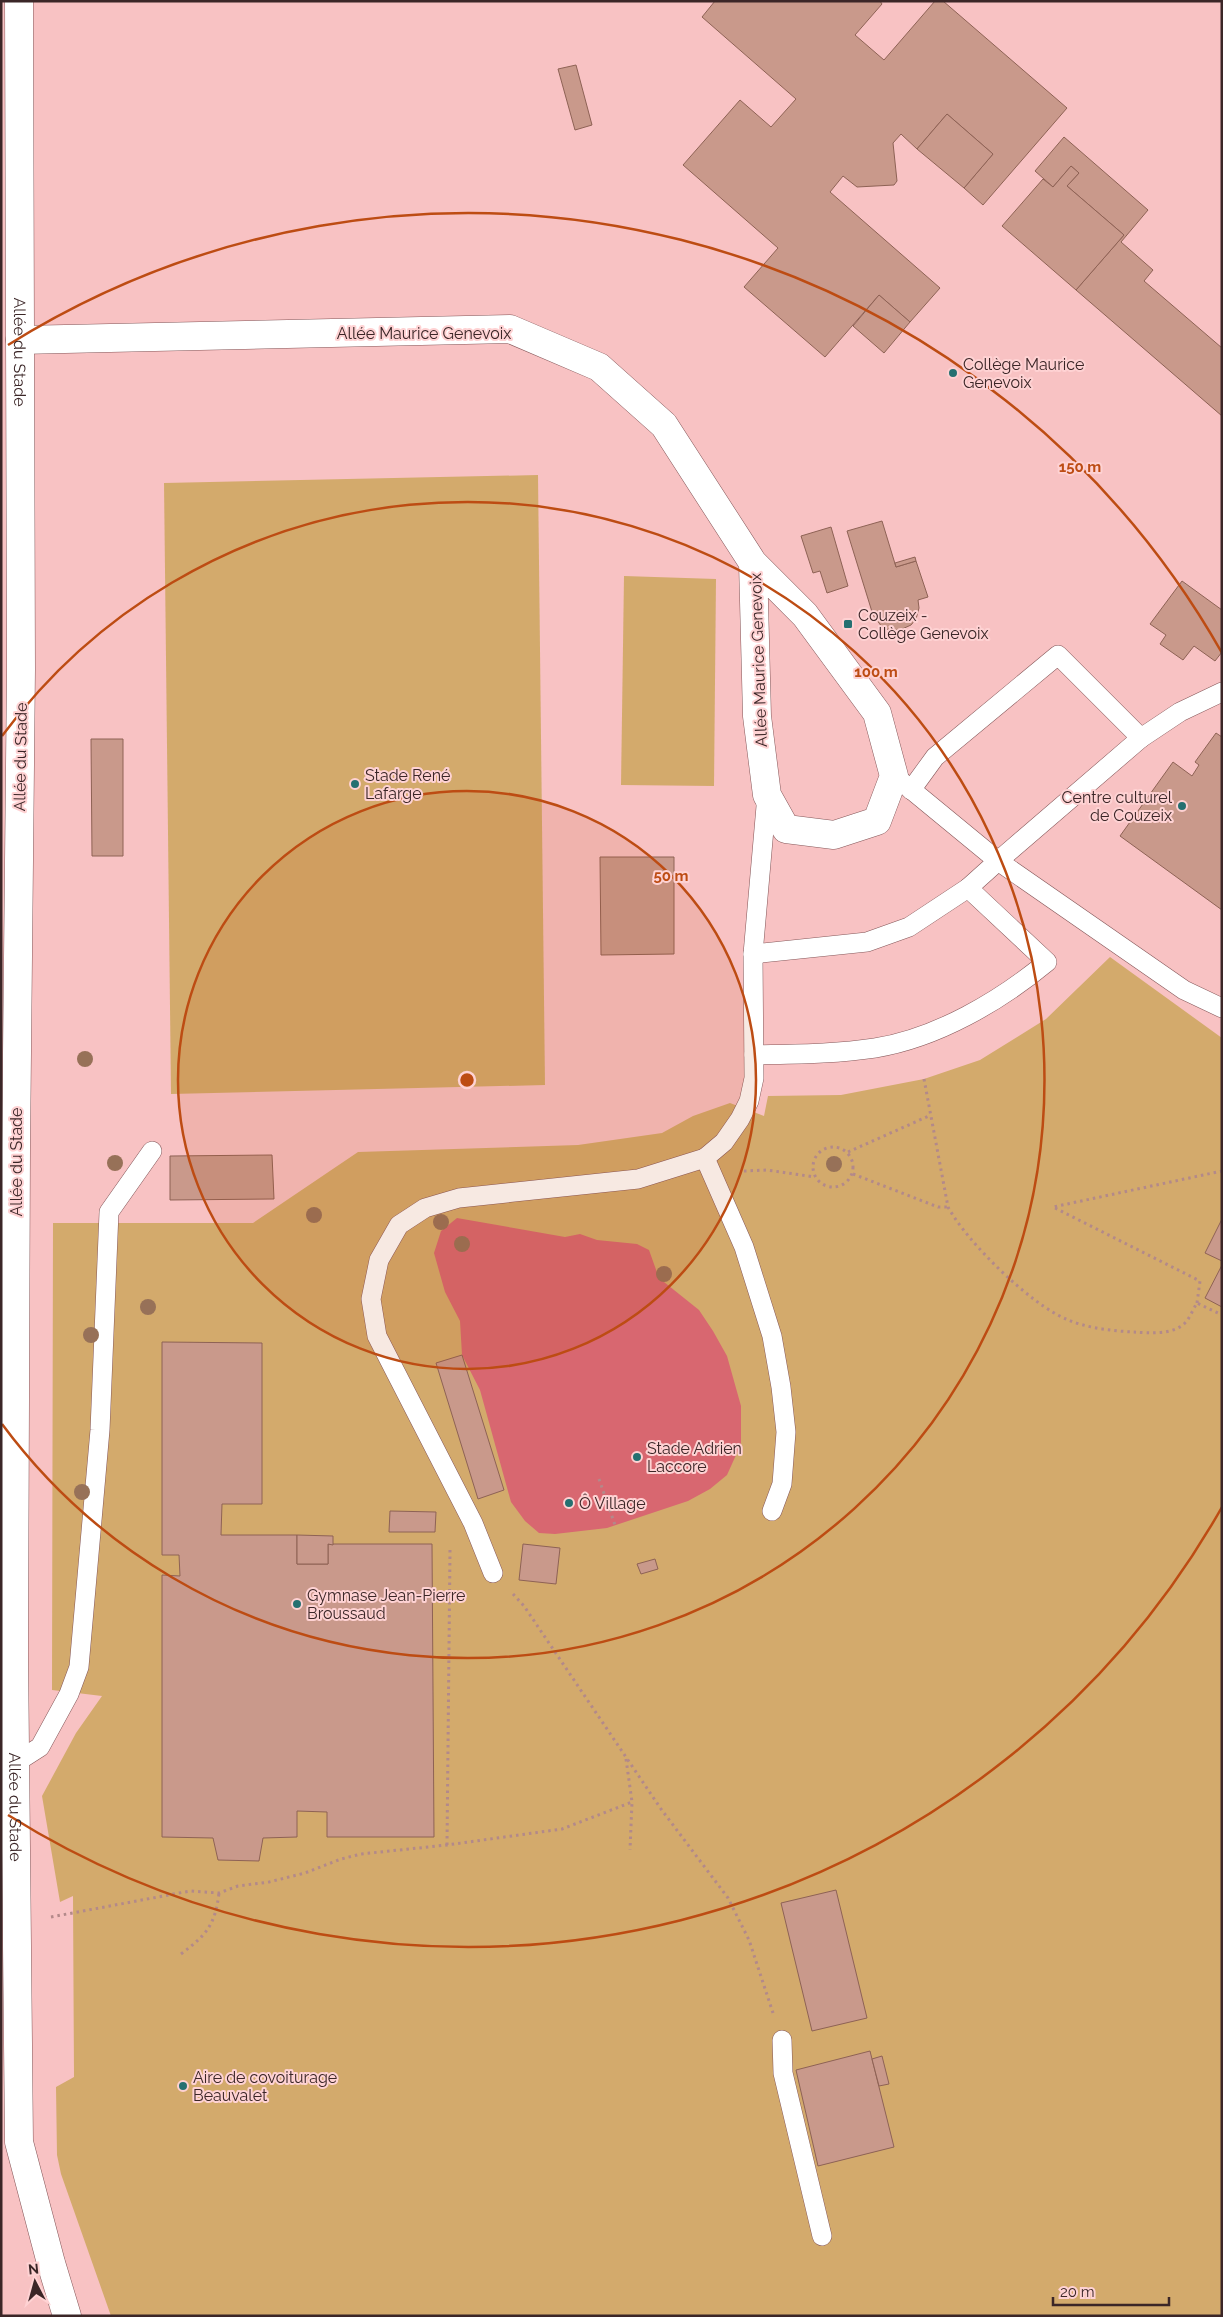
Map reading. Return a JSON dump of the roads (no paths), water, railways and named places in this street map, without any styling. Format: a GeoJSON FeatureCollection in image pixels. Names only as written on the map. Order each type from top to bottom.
{"type":"FeatureCollection","features":[{"type":"Feature","properties":{"kind":"street","name":"Allée du Stade"},"geometry":{"type":"LineString","coordinates":[[19,1],[20,340],[11,667],[8,1229],[10,2084],[19,2142],[67,2316]]}},
{"type":"Feature","properties":{"kind":"street","name":"Allée Maurice Genevoix"},"geometry":{"type":"LineString","coordinates":[[20,340],[510,329],[599,368],[664,425],[753,563],[805,615],[876,712],[902,783],[877,821],[834,835],[786,829],[766,795],[757,716],[753,563]]}},
{"type":"Feature","properties":{"kind":"lane"},"geometry":{"type":"LineString","coordinates":[[1141,738],[1058,655],[902,783],[998,861],[1184,990],[1222,1008]]}},
{"type":"Feature","properties":{"kind":"lane"},"geometry":{"type":"LineString","coordinates":[[752,954],[867,942],[909,927],[968,888],[1141,738],[1180,712],[1222,692]]}},
{"type":"Feature","properties":{"kind":"lane"},"geometry":{"type":"LineString","coordinates":[[494,1573],[473,1523],[376,1336],[371,1299],[379,1260],[399,1226],[425,1208],[459,1198],[638,1179],[709,1166],[740,1119],[749,1101],[754,1078],[752,954],[766,795]]}},
{"type":"Feature","properties":{"kind":"lane"},"geometry":{"type":"LineString","coordinates":[[754,1055],[876,1048],[916,1037],[973,1014],[1021,984],[1047,962],[968,888]]}},
{"type":"Feature","properties":{"kind":"lane"},"geometry":{"type":"LineString","coordinates":[[8,1763],[40,1747],[69,1694],[80,1667],[100,1430],[109,1212],[152,1151]]}},
{"type":"Feature","properties":{"kind":"lane"},"geometry":{"type":"LineString","coordinates":[[709,1166],[744,1247],[772,1336],[781,1387],[786,1432],[782,1484],[772,1511]]}},
{"type":"Feature","properties":{"kind":"lane"},"geometry":{"type":"LineString","coordinates":[[782,2040],[783,2073],[822,2236]]}},
{"type":"Feature","properties":{"kind":"place","name":"Collège Maurice Genevoix"},"geometry":{"type":"Point","coordinates":[953,373]}},
{"type":"Feature","properties":{"kind":"place","name":"Couzeix - Collège Genevoix"},"geometry":{"type":"Point","coordinates":[848,624]}},
{"type":"Feature","properties":{"kind":"place","name":"Stade René Lafarge"},"geometry":{"type":"Point","coordinates":[355,784]}},
{"type":"Feature","properties":{"kind":"place","name":"Centre culturel de Couzeix"},"geometry":{"type":"Point","coordinates":[1182,806]}},
{"type":"Feature","properties":{"kind":"place","name":"Stade Adrien Laccore"},"geometry":{"type":"Point","coordinates":[637,1457]}},
{"type":"Feature","properties":{"kind":"place","name":"Ô Village"},"geometry":{"type":"Point","coordinates":[569,1503]}},
{"type":"Feature","properties":{"kind":"place","name":"Gymnase Jean-Pierre Broussaud"},"geometry":{"type":"Point","coordinates":[297,1604]}},
{"type":"Feature","properties":{"kind":"place","name":"Aire de covoiturage Beauvalet"},"geometry":{"type":"Point","coordinates":[183,2086]}}]}
